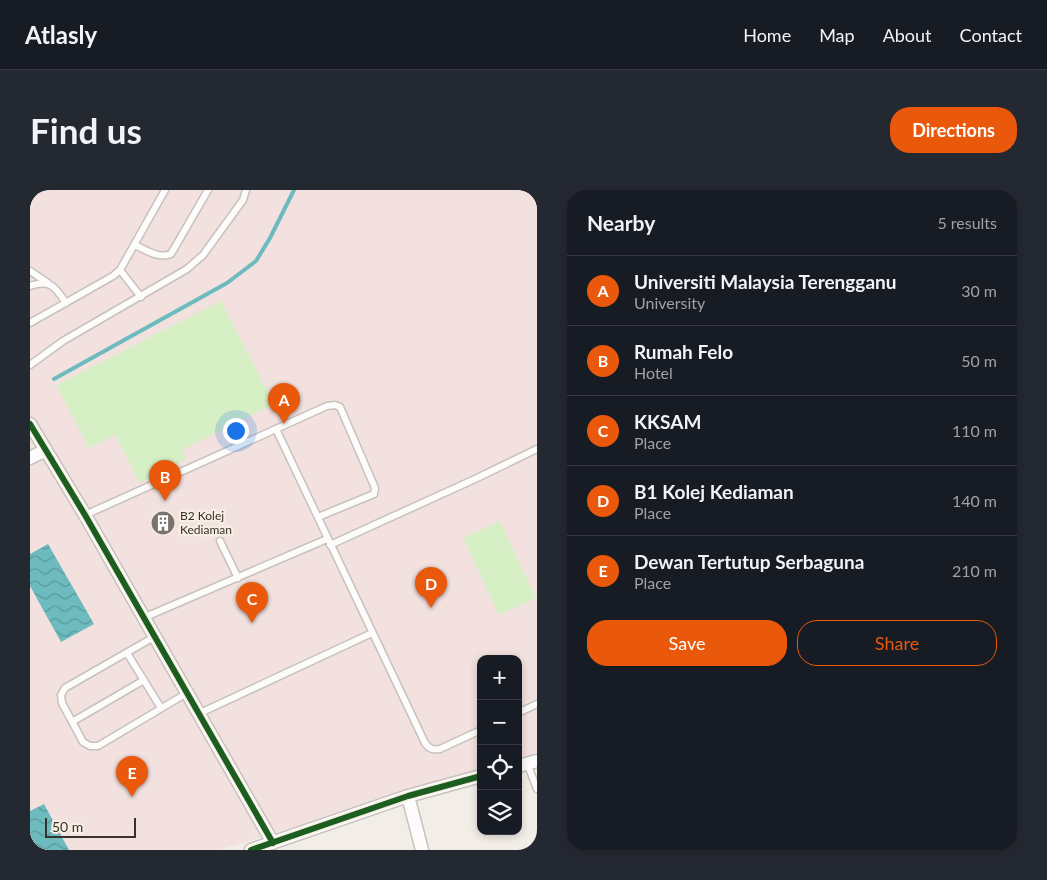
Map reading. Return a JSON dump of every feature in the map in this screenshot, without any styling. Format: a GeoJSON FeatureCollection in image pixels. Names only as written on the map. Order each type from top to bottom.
{"type":"FeatureCollection","features":[{"type":"Feature","properties":{"kind":"street"},"geometry":{"type":"LineString","coordinates":[[30,424],[85,515],[273,843]]}},
{"type":"Feature","properties":{"kind":"street"},"geometry":{"type":"LineString","coordinates":[[30,458],[46,450]]}},
{"type":"Feature","properties":{"kind":"street"},"geometry":{"type":"LineString","coordinates":[[251,850],[408,796],[477,777]]}},
{"type":"Feature","properties":{"kind":"street"},"geometry":{"type":"LineString","coordinates":[[408,796],[422,850]]}},
{"type":"Feature","properties":{"kind":"lane"},"geometry":{"type":"LineString","coordinates":[[30,324],[113,276],[120,270],[166,190]]}},
{"type":"Feature","properties":{"kind":"lane"},"geometry":{"type":"LineString","coordinates":[[135,245],[158,256],[171,254],[208,190]]}},
{"type":"Feature","properties":{"kind":"lane"},"geometry":{"type":"LineString","coordinates":[[30,365],[63,341],[187,269],[203,255],[243,200],[246,190]]}},
{"type":"Feature","properties":{"kind":"lane"},"geometry":{"type":"LineString","coordinates":[[120,270],[141,297]]}},
{"type":"Feature","properties":{"kind":"lane"},"geometry":{"type":"LineString","coordinates":[[30,271],[55,287],[66,303]]}},
{"type":"Feature","properties":{"kind":"lane"},"geometry":{"type":"LineString","coordinates":[[30,286],[41,283],[49,284]]}},
{"type":"Feature","properties":{"kind":"lane"},"geometry":{"type":"LineString","coordinates":[[85,515],[327,406],[335,405],[340,407],[375,488],[374,494],[318,518]]}},
{"type":"Feature","properties":{"kind":"lane"},"geometry":{"type":"LineString","coordinates":[[276,429],[328,542],[428,748],[433,750],[440,749],[477,732]]}},
{"type":"Feature","properties":{"kind":"lane"},"geometry":{"type":"LineString","coordinates":[[143,618],[328,542],[537,449]]}},
{"type":"Feature","properties":{"kind":"lane"},"geometry":{"type":"LineString","coordinates":[[220,541],[238,578]]}},
{"type":"Feature","properties":{"kind":"lane"},"geometry":{"type":"LineString","coordinates":[[198,714],[372,633]]}},
{"type":"Feature","properties":{"kind":"lane"},"geometry":{"type":"LineString","coordinates":[[154,638],[64,688],[61,695],[62,703],[83,742],[90,746],[98,746],[186,693]]}},
{"type":"Feature","properties":{"kind":"lane"},"geometry":{"type":"LineString","coordinates":[[128,652],[161,708]]}},
{"type":"Feature","properties":{"kind":"lane"},"geometry":{"type":"LineString","coordinates":[[72,722],[144,680]]}},
{"type":"Feature","properties":{"kind":"lane"},"geometry":{"type":"LineString","coordinates":[[522,711],[537,704]]}},
{"type":"Feature","properties":{"kind":"lane"},"geometry":{"type":"LineString","coordinates":[[527,763],[537,789]]}},
{"type":"Feature","properties":{"kind":"shaded area"},"geometry":{"type":"Polygon","coordinates":[[[30,190],[537,190],[537,753],[522,757],[522,655],[477,655],[477,771],[219,850],[30,850],[30,190]]]}},
{"type":"Feature","properties":{"kind":"green space"},"geometry":{"type":"Polygon","coordinates":[[[221,301],[274,404],[182,450],[186,459],[140,483],[115,435],[89,448],[56,385],[221,301]]]}},
{"type":"Feature","properties":{"kind":"green space"},"geometry":{"type":"Polygon","coordinates":[[[500,521],[536,598],[499,615],[463,538],[500,521]]]}},
{"type":"Feature","properties":{"kind":"water"},"geometry":{"type":"Polygon","coordinates":[[[48,544],[94,624],[61,642],[30,586],[30,554],[48,544]]]}},
{"type":"Feature","properties":{"kind":"water"},"geometry":{"type":"Polygon","coordinates":[[[44,804],[69,850],[30,850],[30,811],[44,804]]]}},
{"type":"Feature","properties":{"kind":"waterway"},"geometry":{"type":"LineString","coordinates":[[54,379],[227,283],[256,261],[294,190]]}},
{"type":"Feature","properties":{"kind":"cycle path"},"geometry":{"type":"LineString","coordinates":[[30,424],[85,515],[273,843]]}},
{"type":"Feature","properties":{"kind":"cycle path"},"geometry":{"type":"LineString","coordinates":[[251,850],[408,796],[477,777]]}},
{"type":"Feature","properties":{"kind":"place","name":"Universiti Malaysia Terengganu"},"geometry":{"type":"Point","coordinates":[284,424]}},
{"type":"Feature","properties":{"kind":"place","name":"Rumah Felo"},"geometry":{"type":"Point","coordinates":[165,501]}},
{"type":"Feature","properties":{"kind":"place","name":"B2 Kolej Kediaman"},"geometry":{"type":"Point","coordinates":[163,523]}},
{"type":"Feature","properties":{"kind":"place","name":"B1 Kolej Kediaman"},"geometry":{"type":"Point","coordinates":[431,608]}},
{"type":"Feature","properties":{"kind":"place","name":"KKSAM"},"geometry":{"type":"Point","coordinates":[252,623]}},
{"type":"Feature","properties":{"kind":"place","name":"Dewan Tertutup Serbaguna"},"geometry":{"type":"Point","coordinates":[132,797]}}]}
